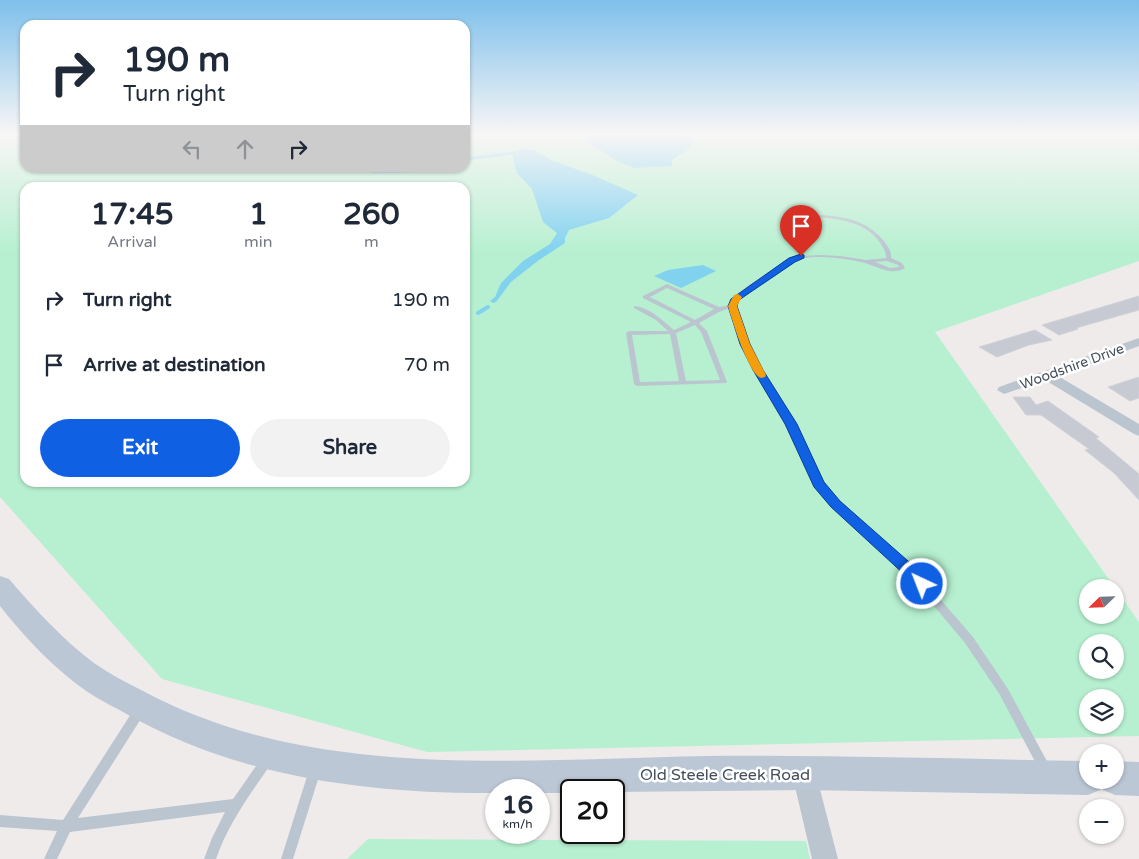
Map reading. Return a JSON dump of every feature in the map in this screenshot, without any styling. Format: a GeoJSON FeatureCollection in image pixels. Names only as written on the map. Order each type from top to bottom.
{"type":"FeatureCollection","features":[{"type":"Feature","properties":{"kind":"main road","name":"Old Steele Creek Road"},"geometry":{"type":"LineString","coordinates":[[0,587],[61,653],[96,681],[141,709],[233,744],[317,764],[405,774],[499,777],[804,774],[1079,778]]}},
{"type":"Feature","properties":{"kind":"main road"},"geometry":{"type":"LineString","coordinates":[[1124,778],[1139,779]]}},
{"type":"Feature","properties":{"kind":"street","name":"Woodshire Drive"},"geometry":{"type":"LineString","coordinates":[[1004,390],[1139,342]]}},
{"type":"Feature","properties":{"kind":"street"},"geometry":{"type":"LineString","coordinates":[[1047,375],[1139,431]]}},
{"type":"Feature","properties":{"kind":"street"},"geometry":{"type":"LineString","coordinates":[[804,774],[825,859]]}},
{"type":"Feature","properties":{"kind":"lane"},"geometry":{"type":"LineString","coordinates":[[796,215],[838,219],[862,225],[872,230],[886,247],[890,253],[888,259]]}},
{"type":"Feature","properties":{"kind":"lane"},"geometry":{"type":"LineString","coordinates":[[868,261],[891,270],[902,268],[900,264],[888,259],[868,261],[811,255],[801,256],[743,293],[735,299],[732,306],[745,344],[758,370],[791,424],[818,484],[836,504],[911,572],[969,640],[1004,692],[1050,778]]}},
{"type":"Feature","properties":{"kind":"lane"},"geometry":{"type":"LineString","coordinates":[[718,309],[667,286],[645,297],[695,322],[704,331],[724,382],[638,384],[629,333],[673,332],[695,322],[718,309],[732,306]]}},
{"type":"Feature","properties":{"kind":"lane"},"geometry":{"type":"LineString","coordinates":[[636,307],[658,319],[673,332],[683,383]]}},
{"type":"Feature","properties":{"kind":"lane"},"geometry":{"type":"LineString","coordinates":[[50,859],[66,826],[141,709]]}},
{"type":"Feature","properties":{"kind":"lane"},"geometry":{"type":"LineString","coordinates":[[210,859],[216,842],[236,805],[271,754]]}},
{"type":"Feature","properties":{"kind":"lane"},"geometry":{"type":"LineString","coordinates":[[288,859],[317,764]]}},
{"type":"Feature","properties":{"kind":"lane"},"geometry":{"type":"LineString","coordinates":[[0,821],[66,826],[236,805]]}},
{"type":"Feature","properties":{"kind":"green space"},"geometry":{"type":"Polygon","coordinates":[[[0,173],[1139,173],[1139,261],[935,332],[1109,579],[1079,579],[1079,624],[1124,624],[1124,601],[1139,622],[1139,736],[427,752],[162,679],[0,497],[0,173]]]}},
{"type":"Feature","properties":{"kind":"green space"},"geometry":{"type":"Polygon","coordinates":[[[368,839],[485,840],[485,844],[550,844],[550,840],[560,840],[560,844],[625,844],[625,840],[806,841],[810,859],[347,859],[368,839]]]}},
{"type":"Feature","properties":{"kind":"water"},"geometry":{"type":"Polygon","coordinates":[[[517,173],[587,173],[638,195],[609,218],[569,230],[565,243],[511,282],[496,302],[493,303],[490,301],[495,297],[501,283],[523,261],[550,244],[557,233],[543,222],[532,189],[517,173]]]}},
{"type":"Feature","properties":{"kind":"water"},"geometry":{"type":"Polygon","coordinates":[[[703,265],[716,271],[681,288],[654,276],[668,270],[703,265]]]}},
{"type":"Feature","properties":{"kind":"building"},"geometry":{"type":"Polygon","coordinates":[[[1139,296],[1139,310],[1076,328],[1078,329],[1059,335],[1042,325],[1139,296]]]}},
{"type":"Feature","properties":{"kind":"building"},"geometry":{"type":"Polygon","coordinates":[[[1035,330],[1052,340],[1029,345],[997,357],[979,347],[1035,330]]]}},
{"type":"Feature","properties":{"kind":"building"},"geometry":{"type":"Polygon","coordinates":[[[1139,377],[1139,398],[1130,401],[1108,387],[1139,377]]]}},
{"type":"Feature","properties":{"kind":"building"},"geometry":{"type":"Polygon","coordinates":[[[1013,397],[1030,397],[1036,405],[1048,401],[1099,437],[1096,438],[1139,474],[1139,500],[1114,473],[1085,450],[1089,449],[1041,415],[1026,415],[1013,397]]]}},
{"type":"Feature","properties":{"kind":"waterway"},"geometry":{"type":"LineString","coordinates":[[478,313],[488,307]]}},
{"type":"Feature","properties":{"kind":"slow traffic"},"geometry":{"type":"LineString","coordinates":[[738,297],[732,306],[745,344],[761,375]]}},
{"type":"Feature","properties":{"kind":"route"},"geometry":{"type":"LineString","coordinates":[[801,256],[792,260],[735,299],[732,306],[745,344],[758,370],[791,424],[818,484],[836,504],[922,584]]}}]}
